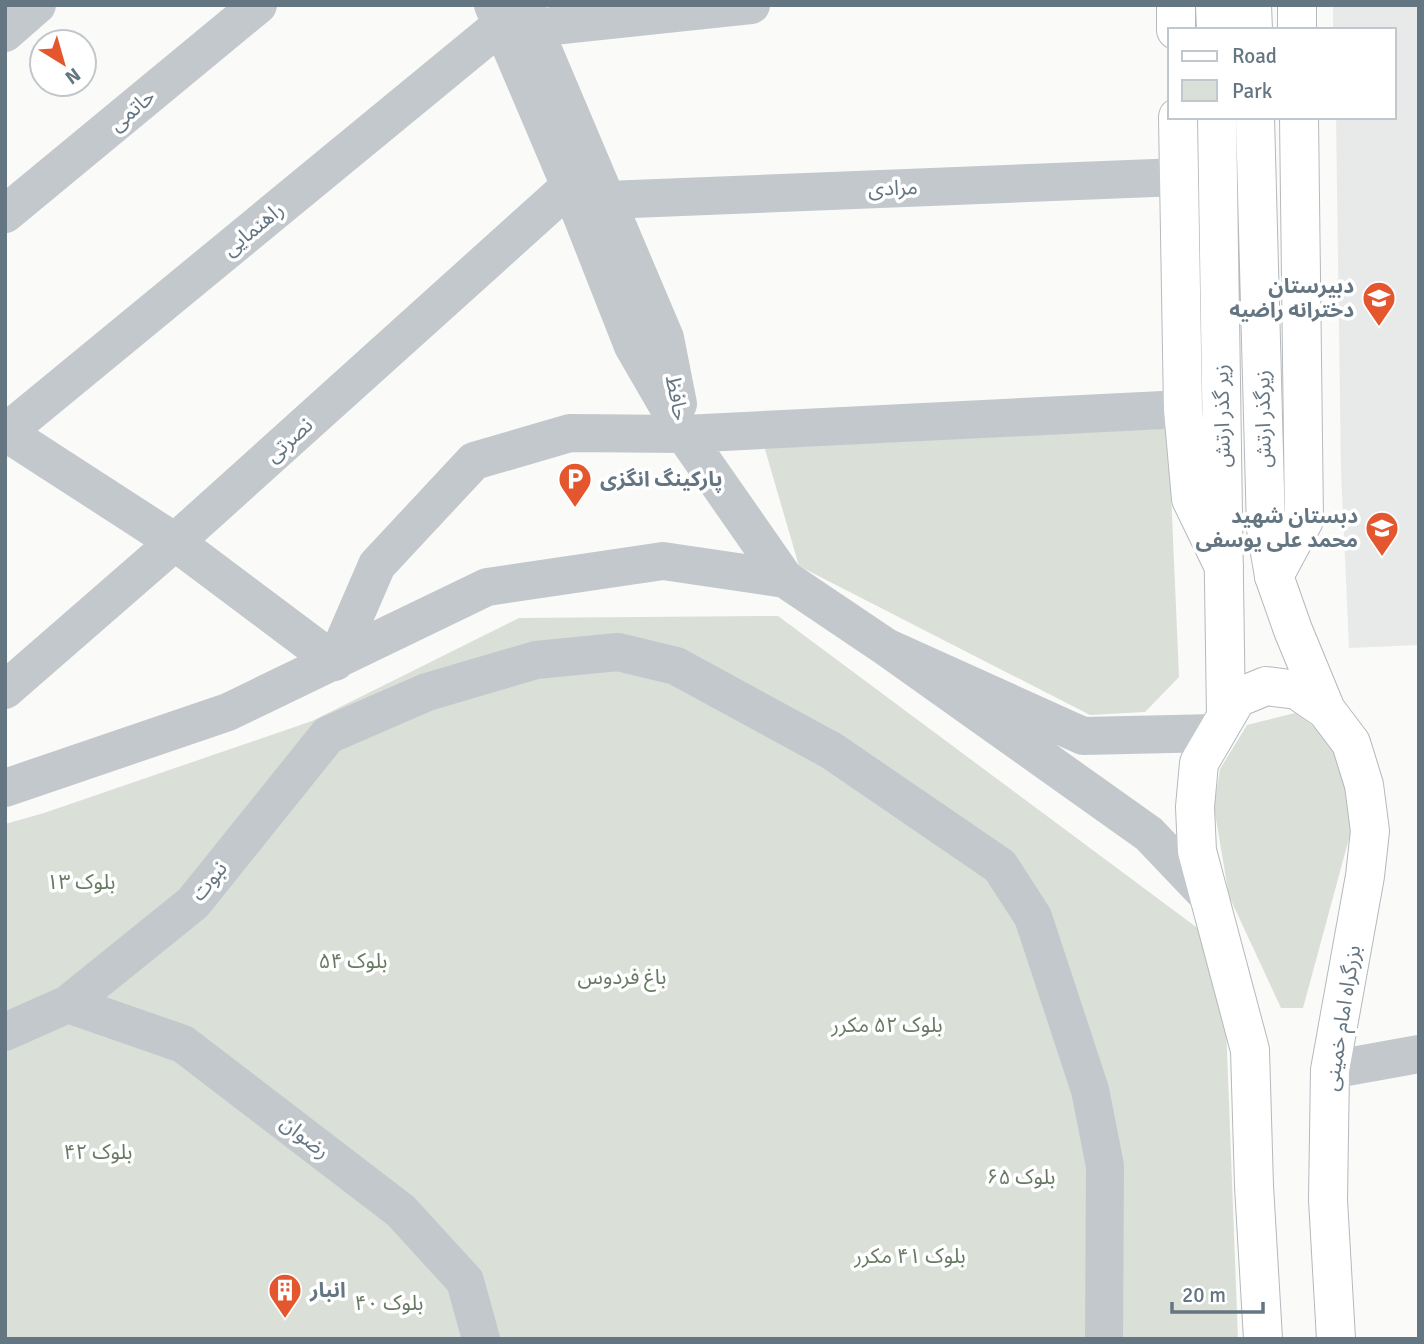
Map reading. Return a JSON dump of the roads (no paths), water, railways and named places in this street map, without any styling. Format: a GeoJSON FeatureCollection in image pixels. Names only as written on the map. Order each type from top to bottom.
{"type":"FeatureCollection","features":[{"type":"Feature","properties":{"kind":"main road"},"geometry":{"type":"LineString","coordinates":[[1176,5],[1176,28]]}},
{"type":"Feature","properties":{"kind":"main road"},"geometry":{"type":"LineString","coordinates":[[1215,5],[1216,28]]}},
{"type":"Feature","properties":{"kind":"main road"},"geometry":{"type":"LineString","coordinates":[[1252,5],[1253,28]]}},
{"type":"Feature","properties":{"kind":"main road"},"geometry":{"type":"LineString","coordinates":[[1297,5],[1297,28]]}},
{"type":"Feature","properties":{"kind":"main road"},"geometry":{"type":"LineString","coordinates":[[1178,119],[1183,409],[1191,499],[1224,567]]}},
{"type":"Feature","properties":{"kind":"main road","name":"زیر گذر ارتش"},"geometry":{"type":"LineString","coordinates":[[1217,119],[1224,567],[1221,724]]}},
{"type":"Feature","properties":{"kind":"main road","name":"زیرگذر ارتش"},"geometry":{"type":"LineString","coordinates":[[1255,119],[1266,529],[1274,576],[1326,710]]}},
{"type":"Feature","properties":{"kind":"main road"},"geometry":{"type":"LineString","coordinates":[[1274,576],[1304,520],[1299,119]]}},
{"type":"Feature","properties":{"kind":"main road"},"geometry":{"type":"LineString","coordinates":[[1263,1339],[1254,1186],[1250,1050],[1196,851],[1195,807],[1199,763],[1237,698],[1266,686],[1297,690],[1326,710]]}},
{"type":"Feature","properties":{"kind":"main road","name":"بزرگراه امام خمینی"},"geometry":{"type":"LineString","coordinates":[[1326,710],[1351,743],[1364,785],[1370,831],[1365,876],[1329,1070],[1328,1200],[1336,1339]]}},
{"type":"Feature","properties":{"kind":"street"},"geometry":{"type":"LineString","coordinates":[[5,33],[37,5]]}},
{"type":"Feature","properties":{"kind":"street","name":"حاتمی"},"geometry":{"type":"LineString","coordinates":[[5,214],[258,5]]}},
{"type":"Feature","properties":{"kind":"street"},"geometry":{"type":"LineString","coordinates":[[515,14],[751,5]]}},
{"type":"Feature","properties":{"kind":"street","name":"حافظ"},"geometry":{"type":"LineString","coordinates":[[515,14],[570,186],[633,346],[684,434]]}},
{"type":"Feature","properties":{"kind":"street","name":"حافظ"},"geometry":{"type":"LineString","coordinates":[[515,14],[607,200],[665,338],[684,434]]}},
{"type":"Feature","properties":{"kind":"street","name":"راهنمایی"},"geometry":{"type":"LineString","coordinates":[[5,432],[515,14]]}},
{"type":"Feature","properties":{"kind":"street","name":"مرادی"},"geometry":{"type":"LineString","coordinates":[[607,200],[1179,177]]}},
{"type":"Feature","properties":{"kind":"street","name":"نصرتی"},"geometry":{"type":"LineString","coordinates":[[5,690],[176,542],[570,186]]}},
{"type":"Feature","properties":{"kind":"street"},"geometry":{"type":"LineString","coordinates":[[335,662],[377,565],[474,461],[570,433],[684,434],[1183,409]]}},
{"type":"Feature","properties":{"kind":"street"},"geometry":{"type":"LineString","coordinates":[[5,432],[176,542],[335,662]]}},
{"type":"Feature","properties":{"kind":"street"},"geometry":{"type":"LineString","coordinates":[[684,434],[785,579],[887,647],[1149,834],[1210,898]]}},
{"type":"Feature","properties":{"kind":"street"},"geometry":{"type":"LineString","coordinates":[[5,788],[228,712],[487,587],[663,561],[785,579]]}},
{"type":"Feature","properties":{"kind":"street"},"geometry":{"type":"LineString","coordinates":[[887,647],[1083,736],[1221,724]]}},
{"type":"Feature","properties":{"kind":"street","name":"نبوت"},"geometry":{"type":"LineString","coordinates":[[5,1032],[68,1004],[193,903],[328,735],[427,692],[536,660],[618,652],[676,666],[832,751],[1000,866],[1034,917],[1090,1090],[1105,1166],[1104,1339]]}},
{"type":"Feature","properties":{"kind":"street","name":"رضوان"},"geometry":{"type":"LineString","coordinates":[[68,1004],[183,1044],[401,1211],[465,1281],[481,1339]]}},
{"type":"Feature","properties":{"kind":"street"},"geometry":{"type":"LineString","coordinates":[[1329,1070],[1419,1054]]}},
{"type":"Feature","properties":{"kind":"place","name":"دبیرستان دخترانه راضیه"},"geometry":{"type":"Point","coordinates":[1379,328]}},
{"type":"Feature","properties":{"kind":"place","name":"پارکینگ انگزی"},"geometry":{"type":"Point","coordinates":[575,509]}},
{"type":"Feature","properties":{"kind":"place","name":"دبستان شهید محمد علی یوسفی"},"geometry":{"type":"Point","coordinates":[1382,558]}},
{"type":"Feature","properties":{"kind":"place","name":"انبار"},"geometry":{"type":"Point","coordinates":[285,1320]}},
{"type":"Feature","properties":{"kind":"park label","name":"بلوک ۱۳"},"geometry":{"type":"Point","coordinates":[81,882]}},
{"type":"Feature","properties":{"kind":"park label","name":"بلوک ۵۴"},"geometry":{"type":"Point","coordinates":[353,961]}},
{"type":"Feature","properties":{"kind":"park label","name":"باغ فردوس"},"geometry":{"type":"Point","coordinates":[622,977]}},
{"type":"Feature","properties":{"kind":"park label","name":"بلوک ۵۲ مکرر"},"geometry":{"type":"Point","coordinates":[887,1025]}},
{"type":"Feature","properties":{"kind":"park label","name":"بلوک ۴۲"},"geometry":{"type":"Point","coordinates":[98,1152]}},
{"type":"Feature","properties":{"kind":"park label","name":"بلوک ۶۵"},"geometry":{"type":"Point","coordinates":[1021,1177]}},
{"type":"Feature","properties":{"kind":"park label","name":"بلوک ۴۱ مکرر"},"geometry":{"type":"Point","coordinates":[910,1256]}},
{"type":"Feature","properties":{"kind":"park label","name":"بلوک ۴۰"},"geometry":{"type":"Point","coordinates":[389,1303]}}]}
